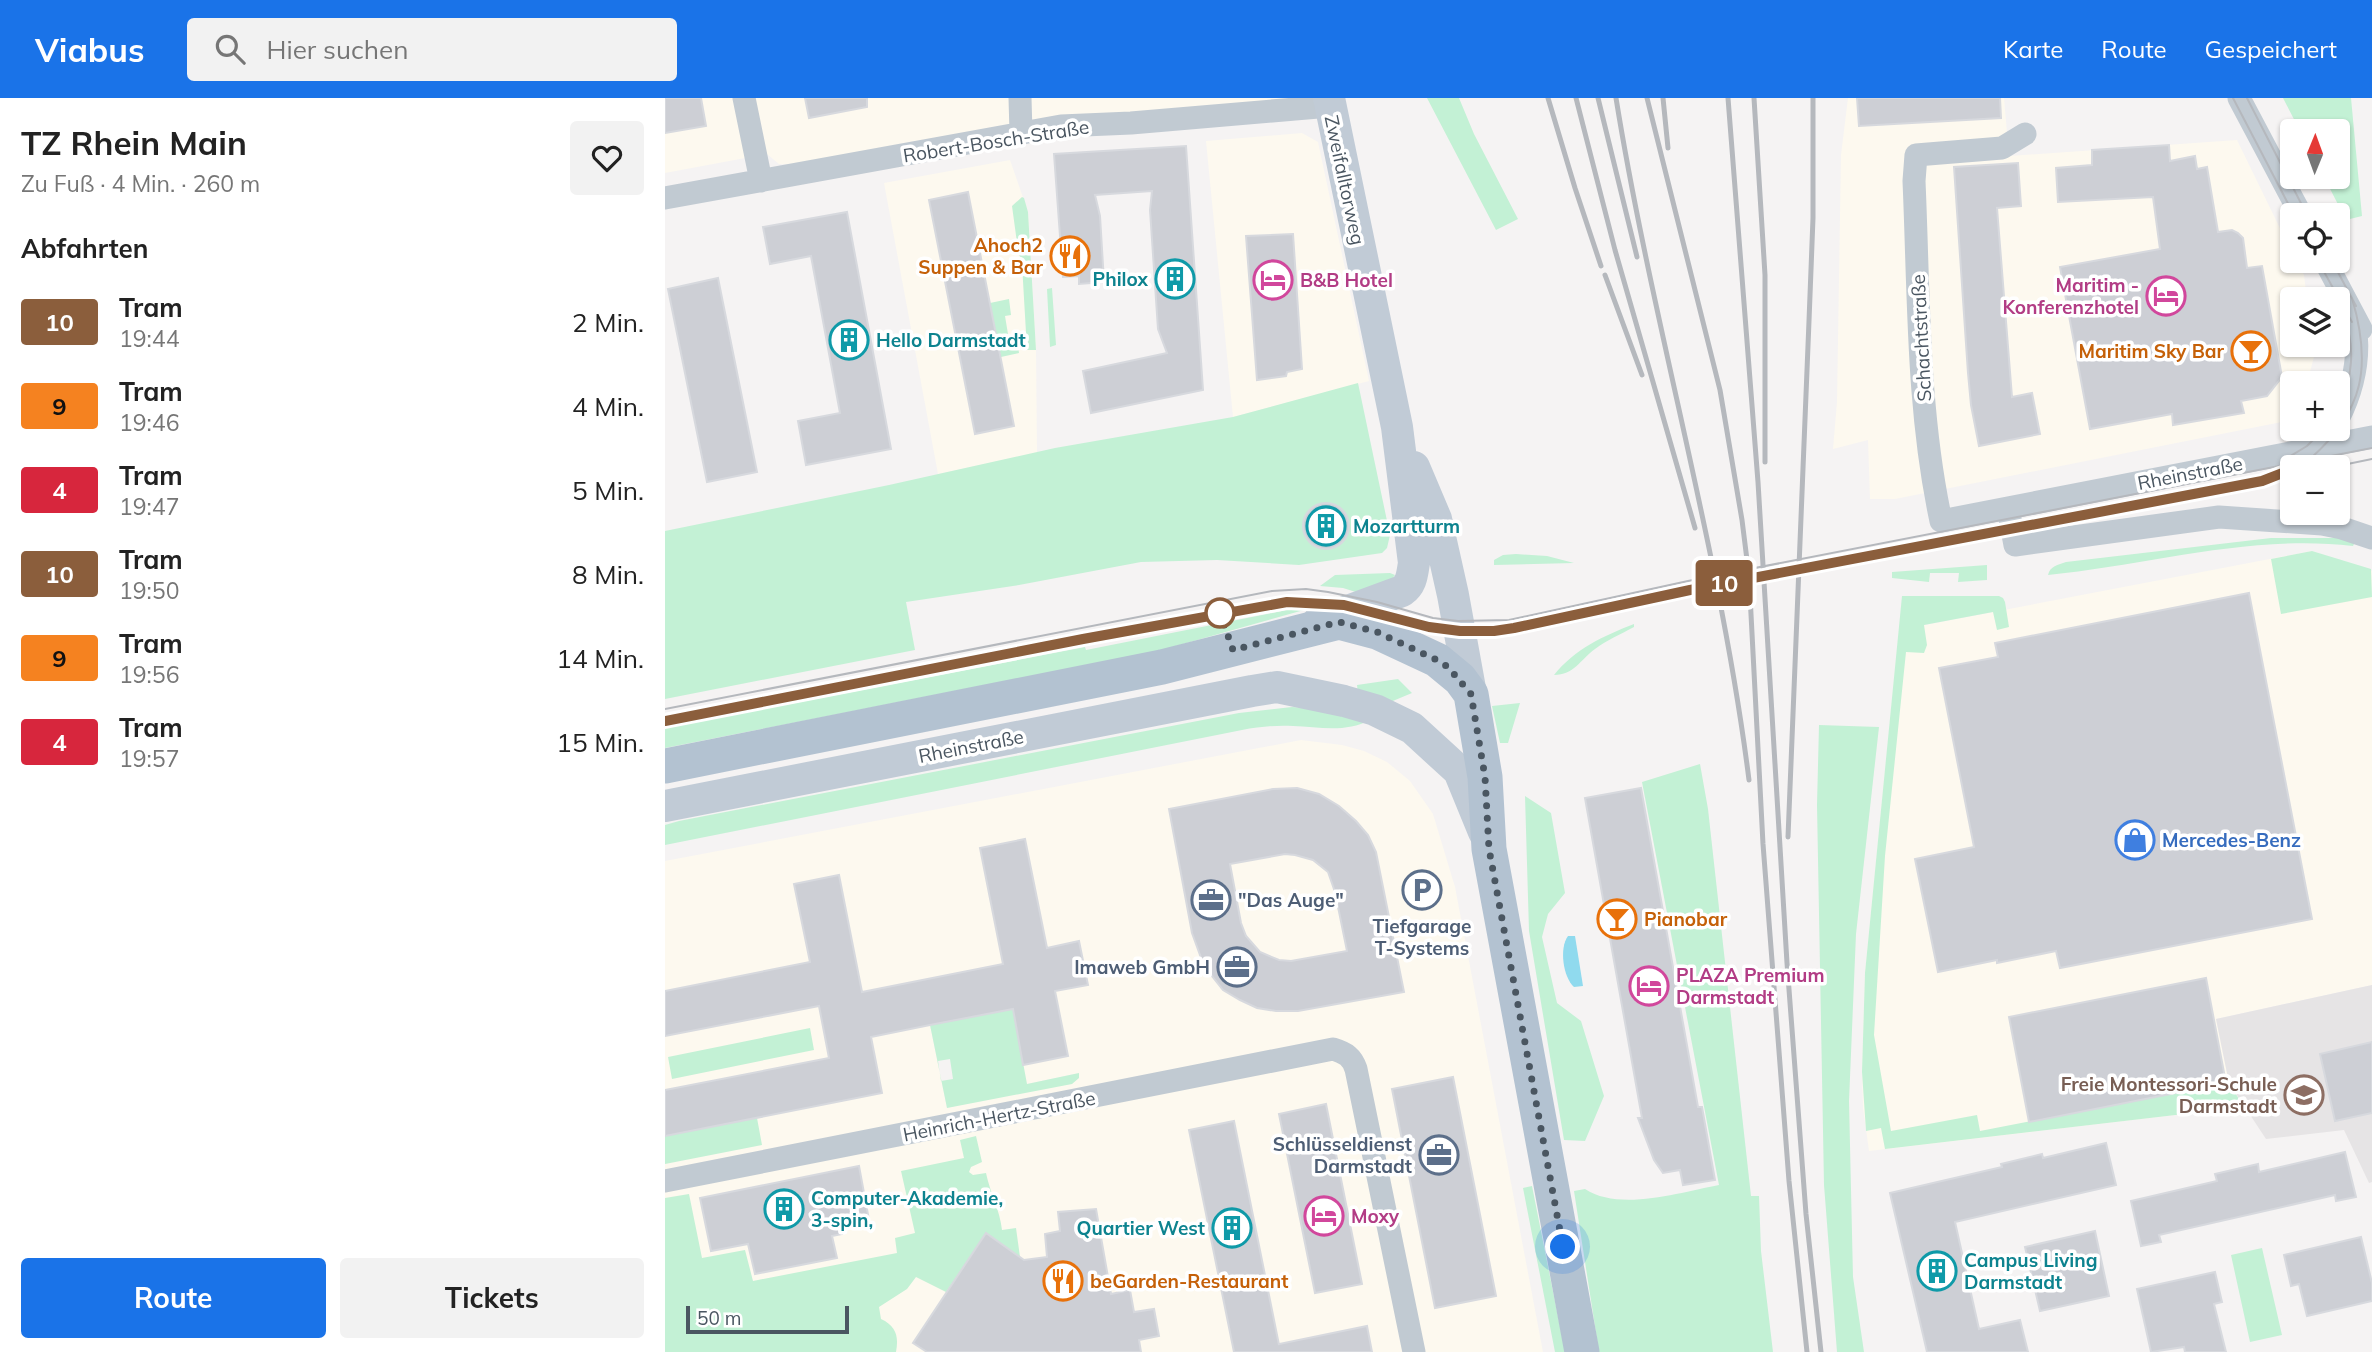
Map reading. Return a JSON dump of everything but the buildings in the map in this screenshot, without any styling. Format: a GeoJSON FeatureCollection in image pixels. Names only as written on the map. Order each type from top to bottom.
{"type":"FeatureCollection","features":[{"type":"Feature","properties":{"kind":"main road","name":"Rheinstraße"},"geometry":{"type":"LineString","coordinates":[[665,766],[1163,667],[1339,622],[1377,632],[1427,655],[1448,667],[1471,694]]}},
{"type":"Feature","properties":{"kind":"main road"},"geometry":{"type":"LineString","coordinates":[[1471,694],[1485,777],[1489,849],[1582,1352]]}},
{"type":"Feature","properties":{"kind":"street"},"geometry":{"type":"LineString","coordinates":[[744,98],[761,181]]}},
{"type":"Feature","properties":{"kind":"street"},"geometry":{"type":"LineString","coordinates":[[1020,98],[1021,133]]}},
{"type":"Feature","properties":{"kind":"street"},"geometry":{"type":"LineString","coordinates":[[2239,98],[2295,203]]}},
{"type":"Feature","properties":{"kind":"street","name":"Robert-Bosch-Straße"},"geometry":{"type":"LineString","coordinates":[[665,198],[1061,126],[1157,121],[1329,102]]}},
{"type":"Feature","properties":{"kind":"street","name":"Zweifalltorweg"},"geometry":{"type":"LineString","coordinates":[[1329,102],[1397,427],[1415,551],[1414,563]]}},
{"type":"Feature","properties":{"kind":"street","name":"Schachtstraße"},"geometry":{"type":"LineString","coordinates":[[1941,521],[1930,463],[1923,393],[1914,181],[1916,155],[2002,148],[2025,134]]}},
{"type":"Feature","properties":{"kind":"street"},"geometry":{"type":"LineString","coordinates":[[2331,273],[2372,349]]}},
{"type":"Feature","properties":{"kind":"street"},"geometry":{"type":"LineString","coordinates":[[2350,396],[2356,368],[2357,332],[2354,317]]}},
{"type":"Feature","properties":{"kind":"street","name":"Zweifalltorweg"},"geometry":{"type":"LineString","coordinates":[[1397,427],[1436,519],[1471,694]]}},
{"type":"Feature","properties":{"kind":"street","name":"Rheinstraße"},"geometry":{"type":"LineString","coordinates":[[1941,521],[2372,437]]}},
{"type":"Feature","properties":{"kind":"street"},"geometry":{"type":"LineString","coordinates":[[2008,508],[2015,545],[2219,517],[2322,524],[2342,527],[2372,538]]}},
{"type":"Feature","properties":{"kind":"street","name":"Rheinstraße"},"geometry":{"type":"LineString","coordinates":[[1275,639],[1402,591],[1409,586],[1414,563]]}},
{"type":"Feature","properties":{"kind":"street","name":"Rheinstraße"},"geometry":{"type":"LineString","coordinates":[[665,806],[1277,687],[1375,710],[1412,728],[1459,771],[1489,849]]}},
{"type":"Feature","properties":{"kind":"street","name":"Heinrich-Hertz-Straße"},"geometry":{"type":"LineString","coordinates":[[665,1181],[1333,1049],[1346,1052],[1356,1069],[1414,1352]]}},
{"type":"Feature","properties":{"kind":"shaded area"},"geometry":{"type":"Polygon","coordinates":[[[665,98],[1306,98],[804,165],[779,164],[767,154],[665,173],[665,98]]]}},
{"type":"Feature","properties":{"kind":"shaded area"},"geometry":{"type":"Polygon","coordinates":[[[1848,98],[2004,98],[2009,156],[2237,140],[2280,228],[2280,273],[2304,275],[2306,287],[2280,287],[2280,357],[2314,357],[2310,371],[2280,371],[2280,422],[1895,499],[1870,499],[1868,440],[1833,449],[1837,402],[1841,155],[1848,98]]]}},
{"type":"Feature","properties":{"kind":"shaded area"},"geometry":{"type":"Polygon","coordinates":[[[1302,133],[1318,142],[1369,381],[1233,417],[1206,141],[1302,133]]]}},
{"type":"Feature","properties":{"kind":"shaded area"},"geometry":{"type":"Polygon","coordinates":[[[1010,160],[1028,212],[1036,349],[1037,453],[938,474],[884,183],[1010,160]]]}},
{"type":"Feature","properties":{"kind":"shaded area"},"geometry":{"type":"Polygon","coordinates":[[[2312,551],[2372,571],[2372,985],[2216,1019],[2229,1083],[2244,1107],[1869,1151],[1863,1108],[1862,1072],[1865,973],[1899,630],[2312,551]]]}},
{"type":"Feature","properties":{"kind":"shaded area"},"geometry":{"type":"Polygon","coordinates":[[[1301,740],[1342,745],[1364,751],[1387,762],[1410,781],[1433,814],[1455,887],[1543,1352],[665,1352],[665,861],[1301,740]],[[930,1025],[947,1108],[1079,1073],[1027,1084],[930,1025]]]}},
{"type":"Feature","properties":{"kind":"shaded area","name":"Freie Montessori-Schule Darmstadt"},"geometry":{"type":"Polygon","coordinates":[[[2372,985],[2372,1182],[2369,1183],[2344,1130],[2266,1139],[2229,1083],[2216,1019],[2372,985]]]}},
{"type":"Feature","properties":{"kind":"green space"},"geometry":{"type":"Polygon","coordinates":[[[1427,98],[1459,98],[1474,134],[1518,219],[1496,230],[1427,98]]]}},
{"type":"Feature","properties":{"kind":"green space"},"geometry":{"type":"Polygon","coordinates":[[[2283,98],[2351,98],[2362,216],[2350,219],[2350,203],[2337,203],[2330,189],[2350,189],[2350,119],[2294,119],[2283,98]]]}},
{"type":"Feature","properties":{"kind":"green space"},"geometry":{"type":"Polygon","coordinates":[[[1022,197],[1028,212],[1036,350],[1027,350],[1022,264],[1012,206],[1022,197]]]}},
{"type":"Feature","properties":{"kind":"green space"},"geometry":{"type":"Polygon","coordinates":[[[1052,288],[1056,345],[1050,347],[1047,289],[1052,288]]]}},
{"type":"Feature","properties":{"kind":"green space"},"geometry":{"type":"Polygon","coordinates":[[[1009,299],[1011,315],[1005,316],[1009,340],[1017,339],[1019,353],[1001,357],[990,303],[1009,299]]]}},
{"type":"Feature","properties":{"kind":"green space"},"geometry":{"type":"Polygon","coordinates":[[[1358,383],[1390,535],[1387,548],[1382,553],[1299,565],[1217,560],[1141,562],[1019,585],[906,602],[915,650],[665,699],[665,531],[1055,448],[1233,417],[1358,383]]]}},
{"type":"Feature","properties":{"kind":"green space"},"geometry":{"type":"Polygon","coordinates":[[[2271,538],[2338,538],[2355,542],[2353,546],[2315,543],[2238,547],[2048,575],[2052,568],[2066,562],[2271,538]]]}},
{"type":"Feature","properties":{"kind":"green space"},"geometry":{"type":"Polygon","coordinates":[[[2312,551],[2371,569],[2372,597],[2281,614],[2271,559],[2312,551]]]}},
{"type":"Feature","properties":{"kind":"green space"},"geometry":{"type":"Polygon","coordinates":[[[1503,555],[1547,556],[1574,563],[1494,565],[1494,560],[1503,555]]]}},
{"type":"Feature","properties":{"kind":"green space"},"geometry":{"type":"Polygon","coordinates":[[[1987,565],[1987,580],[1958,582],[1959,573],[1930,573],[1929,582],[1892,578],[1892,572],[1987,565]]]}},
{"type":"Feature","properties":{"kind":"green space"},"geometry":{"type":"Polygon","coordinates":[[[1335,575],[1395,575],[1389,583],[1362,594],[1343,588],[1320,586],[1335,575]]]}},
{"type":"Feature","properties":{"kind":"green space"},"geometry":{"type":"Polygon","coordinates":[[[1902,596],[1999,596],[2005,602],[2009,627],[1997,630],[1993,612],[1924,625],[1927,645],[1924,653],[1906,652],[1885,856],[1874,1035],[1891,1131],[1977,1115],[1980,1131],[2226,1083],[2229,1083],[2244,1107],[1885,1149],[1881,1128],[1866,1131],[1862,1072],[1865,973],[1902,596]]]}},
{"type":"Feature","properties":{"kind":"green space"},"geometry":{"type":"Polygon","coordinates":[[[1311,606],[1158,651],[665,748],[665,728],[1085,647],[1086,650],[1287,610],[1287,607],[1311,606]]]}},
{"type":"Feature","properties":{"kind":"green space"},"geometry":{"type":"Polygon","coordinates":[[[1634,624],[1634,627],[1595,649],[1572,670],[1554,675],[1590,644],[1634,624]]]}},
{"type":"Feature","properties":{"kind":"green space"},"geometry":{"type":"Polygon","coordinates":[[[1398,679],[1412,693],[1388,703],[1358,694],[1357,685],[1398,679]]]}},
{"type":"Feature","properties":{"kind":"green space"},"geometry":{"type":"Polygon","coordinates":[[[1520,703],[1508,743],[1500,743],[1492,706],[1520,703]]]}},
{"type":"Feature","properties":{"kind":"green space"},"geometry":{"type":"Polygon","coordinates":[[[1292,707],[1319,709],[1370,720],[1342,728],[1280,726],[1242,730],[665,845],[665,825],[679,821],[1239,713],[1292,707]]]}},
{"type":"Feature","properties":{"kind":"green space"},"geometry":{"type":"Polygon","coordinates":[[[1819,725],[1879,727],[1856,934],[1849,1101],[1853,1277],[1864,1352],[1837,1352],[1824,1185],[1817,805],[1819,725]]]}},
{"type":"Feature","properties":{"kind":"green space"},"geometry":{"type":"Polygon","coordinates":[[[1700,764],[1708,809],[1751,1196],[1759,1196],[1761,1251],[1773,1352],[1599,1352],[1574,1191],[1585,1189],[1599,1196],[1633,1200],[1719,1185],[1642,782],[1700,764]]]}},
{"type":"Feature","properties":{"kind":"green space"},"geometry":{"type":"Polygon","coordinates":[[[1525,796],[1551,813],[1565,893],[1548,914],[1542,937],[1557,1003],[1581,1021],[1604,1096],[1585,1141],[1564,1140],[1529,931],[1525,796]]]}},
{"type":"Feature","properties":{"kind":"green space"},"geometry":{"type":"Polygon","coordinates":[[[1013,1009],[1027,1084],[1079,1073],[1079,1078],[1072,1084],[947,1108],[941,1081],[953,1079],[950,1059],[938,1061],[940,1072],[930,1025],[1013,1009]]]}},
{"type":"Feature","properties":{"kind":"green space"},"geometry":{"type":"Polygon","coordinates":[[[810,1028],[814,1050],[672,1079],[668,1057],[810,1028]]]}},
{"type":"Feature","properties":{"kind":"green space"},"geometry":{"type":"Polygon","coordinates":[[[757,1118],[762,1145],[665,1164],[665,1136],[757,1118]]]}},
{"type":"Feature","properties":{"kind":"green space"},"geometry":{"type":"Polygon","coordinates":[[[976,1136],[982,1162],[971,1167],[969,1172],[973,1175],[986,1173],[1002,1230],[1016,1228],[1020,1257],[986,1233],[946,1292],[916,1277],[907,1289],[879,1307],[881,1319],[895,1332],[896,1352],[665,1352],[665,1198],[689,1194],[702,1258],[745,1250],[753,1281],[897,1253],[895,1238],[915,1233],[901,1171],[964,1158],[960,1140],[976,1136]]]}},
{"type":"Feature","properties":{"kind":"green space"},"geometry":{"type":"Polygon","coordinates":[[[1532,1186],[1565,1352],[1555,1352],[1523,1188],[1532,1186]]]}},
{"type":"Feature","properties":{"kind":"green space"},"geometry":{"type":"Polygon","coordinates":[[[2262,1248],[2282,1335],[2250,1342],[2231,1255],[2262,1248]]]}},
{"type":"Feature","properties":{"kind":"water"},"geometry":{"type":"Polygon","coordinates":[[[1568,936],[1575,936],[1583,986],[1574,987],[1565,970],[1563,955],[1568,936]]]}},
{"type":"Feature","properties":{"kind":"tram line"},"geometry":{"type":"LineString","coordinates":[[2233,98],[2288,203]]}},
{"type":"Feature","properties":{"kind":"tram line"},"geometry":{"type":"LineString","coordinates":[[2247,98],[2301,203]]}},
{"type":"Feature","properties":{"kind":"tram line"},"geometry":{"type":"LineString","coordinates":[[2325,273],[2352,322]]}},
{"type":"Feature","properties":{"kind":"tram line"},"geometry":{"type":"LineString","coordinates":[[2338,273],[2356,306]]}},
{"type":"Feature","properties":{"kind":"tram line"},"geometry":{"type":"LineString","coordinates":[[2314,455],[2342,423],[2359,386],[2361,345],[2352,298]]}},
{"type":"Feature","properties":{"kind":"tram line"},"geometry":{"type":"LineString","coordinates":[[2350,338],[2350,374]]}},
{"type":"Feature","properties":{"kind":"tram line"},"geometry":{"type":"LineString","coordinates":[[2292,455],[2312,441]]}},
{"type":"Feature","properties":{"kind":"tram line"},"geometry":{"type":"LineString","coordinates":[[665,709],[1272,591],[1306,589],[1328,592],[1433,618],[1458,621],[1509,620],[1688,581],[2372,448]]}},
{"type":"Feature","properties":{"kind":"tram line"},"geometry":{"type":"LineString","coordinates":[[2350,464],[2372,459]]}},
{"type":"Feature","properties":{"kind":"tram line","name":"10"},"geometry":{"type":"LineString","coordinates":[[665,721],[1287,602],[1344,605],[1429,627],[1460,631],[1514,628],[1690,590],[2262,481],[2280,475]]}},
{"type":"Feature","properties":{"kind":"tram line"},"geometry":{"type":"LineString","coordinates":[[2189,495],[2280,478]]}},
{"type":"Feature","properties":{"kind":"tram line"},"geometry":{"type":"LineString","coordinates":[[665,721],[1272,604],[1322,603],[1402,620]]}},
{"type":"Feature","properties":{"kind":"railway"},"geometry":{"type":"LineString","coordinates":[[1548,98],[1601,266]]}},
{"type":"Feature","properties":{"kind":"railway"},"geometry":{"type":"LineString","coordinates":[[1576,98],[1615,250],[1695,528]]}},
{"type":"Feature","properties":{"kind":"railway"},"geometry":{"type":"LineString","coordinates":[[1598,98],[1637,257]]}},
{"type":"Feature","properties":{"kind":"railway"},"geometry":{"type":"LineString","coordinates":[[1616,98],[1648,269],[1721,609],[1749,780]]}},
{"type":"Feature","properties":{"kind":"railway"},"geometry":{"type":"LineString","coordinates":[[1647,98],[1720,390],[1742,520],[1749,576],[1763,844],[1789,1181],[1807,1352]]}},
{"type":"Feature","properties":{"kind":"railway"},"geometry":{"type":"LineString","coordinates":[[1663,98],[1668,148]]}},
{"type":"Feature","properties":{"kind":"railway"},"geometry":{"type":"LineString","coordinates":[[1728,98],[1758,482],[1787,963],[1806,1214],[1821,1352]]}},
{"type":"Feature","properties":{"kind":"railway"},"geometry":{"type":"LineString","coordinates":[[1754,98],[1765,275],[1765,462]]}},
{"type":"Feature","properties":{"kind":"railway"},"geometry":{"type":"LineString","coordinates":[[1788,837],[1813,218],[1813,98]]}},
{"type":"Feature","properties":{"kind":"railway"},"geometry":{"type":"LineString","coordinates":[[1605,275],[1642,375]]}},
{"type":"Feature","properties":{"kind":"place","name":"Ahoch2 Suppen & Bar"},"geometry":{"type":"Point","coordinates":[1070,256]}},
{"type":"Feature","properties":{"kind":"place","name":"Philox"},"geometry":{"type":"Point","coordinates":[1175,279]}},
{"type":"Feature","properties":{"kind":"place","name":"B&B Hotel"},"geometry":{"type":"Point","coordinates":[1273,280]}},
{"type":"Feature","properties":{"kind":"place","name":"Maritim - Konferenzhotel"},"geometry":{"type":"Point","coordinates":[2166,296]}},
{"type":"Feature","properties":{"kind":"place","name":"Hello Darmstadt"},"geometry":{"type":"Point","coordinates":[849,340]}},
{"type":"Feature","properties":{"kind":"place","name":"Maritim Sky Bar"},"geometry":{"type":"Point","coordinates":[2251,351]}},
{"type":"Feature","properties":{"kind":"place","name":"Mozartturm"},"geometry":{"type":"Point","coordinates":[1326,526]}},
{"type":"Feature","properties":{"kind":"place","name":"Mercedes-Benz"},"geometry":{"type":"Point","coordinates":[2135,840]}},
{"type":"Feature","properties":{"kind":"place","name":"Tiefgarage T-Systems"},"geometry":{"type":"Point","coordinates":[1422,890]}},
{"type":"Feature","properties":{"kind":"place","name":"\"Das Auge\""},"geometry":{"type":"Point","coordinates":[1211,900]}},
{"type":"Feature","properties":{"kind":"place","name":"Pianobar"},"geometry":{"type":"Point","coordinates":[1617,919]}},
{"type":"Feature","properties":{"kind":"place","name":"Imaweb GmbH"},"geometry":{"type":"Point","coordinates":[1237,967]}},
{"type":"Feature","properties":{"kind":"place","name":"PLAZA Premium Darmstadt"},"geometry":{"type":"Point","coordinates":[1649,986]}},
{"type":"Feature","properties":{"kind":"place","name":"Freie Montessori-Schule Darmstadt"},"geometry":{"type":"Point","coordinates":[2304,1095]}},
{"type":"Feature","properties":{"kind":"place","name":"Schlüsseldienst Darmstadt"},"geometry":{"type":"Point","coordinates":[1439,1155]}},
{"type":"Feature","properties":{"kind":"place","name":"Computer-Akademie, 3-spin,"},"geometry":{"type":"Point","coordinates":[784,1209]}},
{"type":"Feature","properties":{"kind":"place","name":"Moxy"},"geometry":{"type":"Point","coordinates":[1324,1216]}},
{"type":"Feature","properties":{"kind":"place","name":"Quartier West"},"geometry":{"type":"Point","coordinates":[1232,1228]}},
{"type":"Feature","properties":{"kind":"place","name":"Campus Living Darmstadt"},"geometry":{"type":"Point","coordinates":[1937,1271]}},
{"type":"Feature","properties":{"kind":"place","name":"beGarden-Restaurant"},"geometry":{"type":"Point","coordinates":[1063,1281]}},
{"type":"Feature","properties":{"kind":"route"},"geometry":{"type":"LineString","coordinates":[[1220,613],[1233,650],[1339,622],[1377,632],[1437,660],[1460,679],[1471,694],[1487,794],[1489,849],[1563,1247]]}}]}
